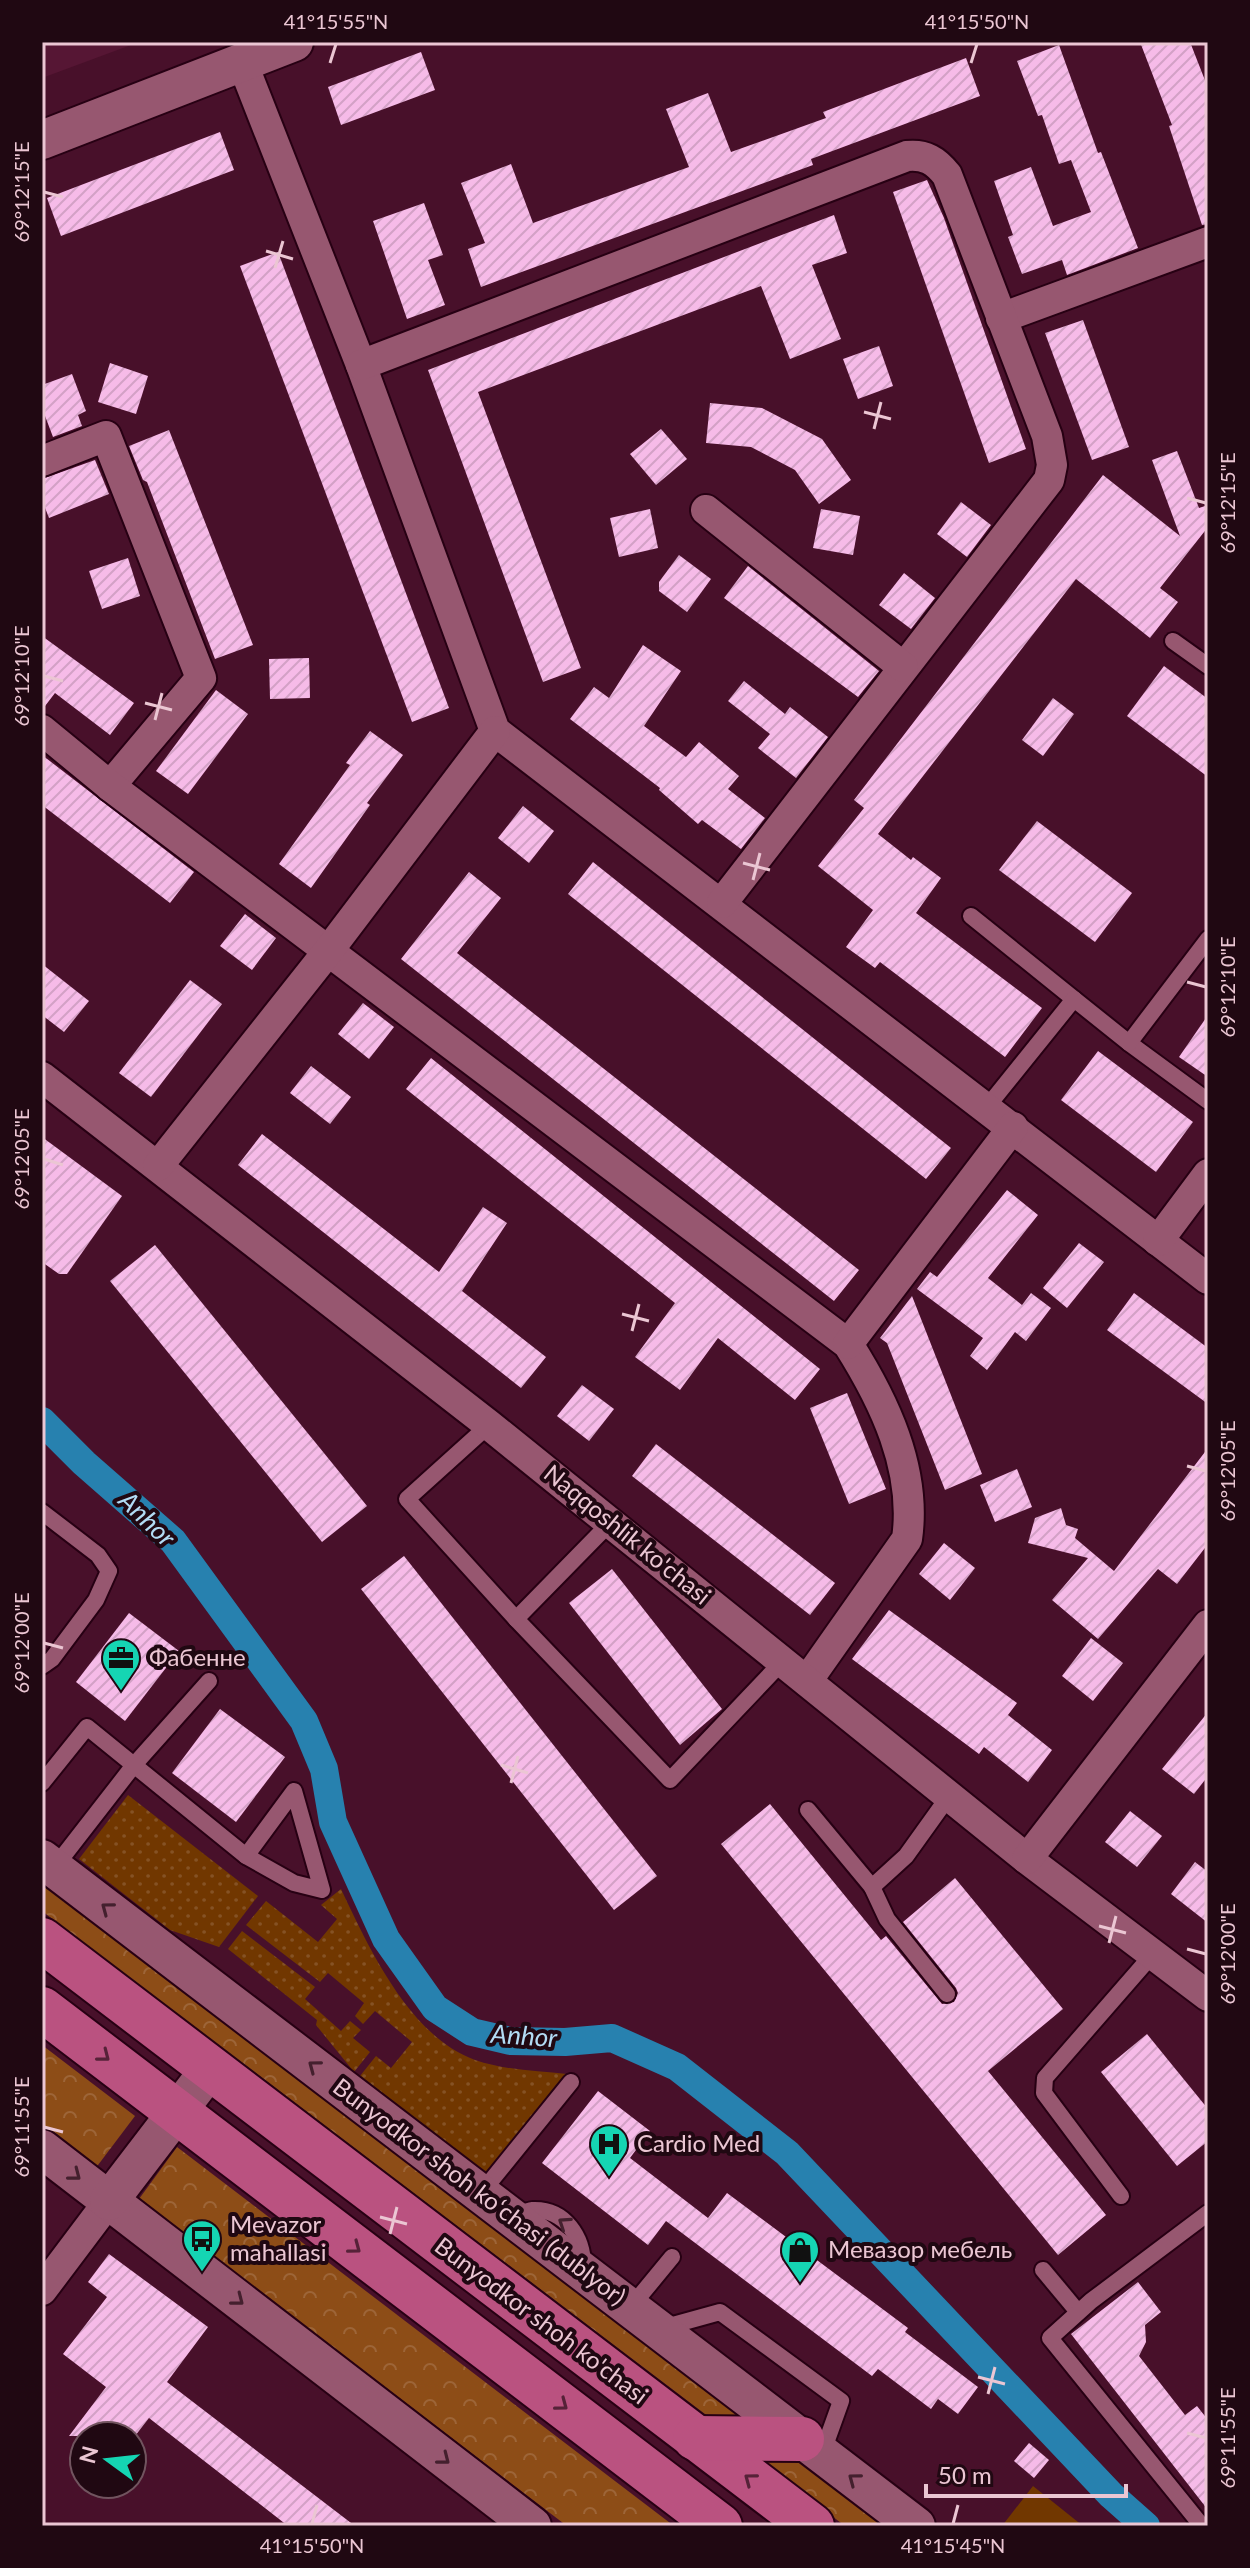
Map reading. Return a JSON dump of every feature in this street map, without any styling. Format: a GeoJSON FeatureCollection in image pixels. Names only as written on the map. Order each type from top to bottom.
{"type":"FeatureCollection","features":[{"type":"Feature","properties":{"kind":"main road","name":"Bunyodkor shoh ko'chasi"},"geometry":{"type":"LineString","coordinates":[[42,1940],[812,2526]]}},
{"type":"Feature","properties":{"kind":"main road"},"geometry":{"type":"LineString","coordinates":[[42,2009],[720,2526]]}},
{"type":"Feature","properties":{"kind":"main road"},"geometry":{"type":"LineString","coordinates":[[695,2438],[812,2446]]}},
{"type":"Feature","properties":{"kind":"street"},"geometry":{"type":"LineString","coordinates":[[42,140],[294,42]]}},
{"type":"Feature","properties":{"kind":"street"},"geometry":{"type":"LineString","coordinates":[[242,62],[361,365],[495,731],[1208,1279]]}},
{"type":"Feature","properties":{"kind":"street"},"geometry":{"type":"LineString","coordinates":[[361,365],[907,156],[918,155],[939,165],[947,175],[1047,436],[1052,465],[1049,480],[722,903]]}},
{"type":"Feature","properties":{"kind":"street"},"geometry":{"type":"LineString","coordinates":[[1001,318],[1208,242]]}},
{"type":"Feature","properties":{"kind":"street"},"geometry":{"type":"LineString","coordinates":[[42,461],[106,436],[201,678],[110,786]]}},
{"type":"Feature","properties":{"kind":"street"},"geometry":{"type":"LineString","coordinates":[[706,510],[903,667]]}},
{"type":"Feature","properties":{"kind":"street"},"geometry":{"type":"LineString","coordinates":[[42,730],[110,786],[848,1344],[887,1412],[909,1493],[910,1516],[907,1539],[807,1681]]}},
{"type":"Feature","properties":{"kind":"street"},"geometry":{"type":"LineString","coordinates":[[158,1166],[329,950],[495,731]]}},
{"type":"Feature","properties":{"kind":"street","name":"Naqqoshlik ko'chasi"},"geometry":{"type":"LineString","coordinates":[[42,1077],[489,1425],[1027,1859],[1208,1996]]}},
{"type":"Feature","properties":{"kind":"street"},"geometry":{"type":"LineString","coordinates":[[848,1344],[1013,1127]]}},
{"type":"Feature","properties":{"kind":"street"},"geometry":{"type":"LineString","coordinates":[[1158,1241],[1208,1174]]}},
{"type":"Feature","properties":{"kind":"street"},"geometry":{"type":"LineString","coordinates":[[1027,1859],[1208,1625]]}},
{"type":"Feature","properties":{"kind":"street","name":"Bunyodkor shoh koʻchasi (dublyor)"},"geometry":{"type":"LineString","coordinates":[[48,1864],[916,2526]]}},
{"type":"Feature","properties":{"kind":"street"},"geometry":{"type":"LineString","coordinates":[[42,2290],[210,2069]]}},
{"type":"Feature","properties":{"kind":"street"},"geometry":{"type":"LineString","coordinates":[[42,2149],[532,2526]]}},
{"type":"Feature","properties":{"kind":"lane"},"geometry":{"type":"LineString","coordinates":[[1173,641],[1208,666]]}},
{"type":"Feature","properties":{"kind":"lane"},"geometry":{"type":"LineString","coordinates":[[971,916],[1129,1043],[1208,1101]]}},
{"type":"Feature","properties":{"kind":"lane"},"geometry":{"type":"LineString","coordinates":[[1129,1043],[1208,939]]}},
{"type":"Feature","properties":{"kind":"lane"},"geometry":{"type":"LineString","coordinates":[[987,1107],[1074,999]]}},
{"type":"Feature","properties":{"kind":"lane"},"geometry":{"type":"LineString","coordinates":[[489,1425],[407,1499],[516,1619],[670,1780],[783,1661]]}},
{"type":"Feature","properties":{"kind":"lane"},"geometry":{"type":"LineString","coordinates":[[42,1512],[98,1555],[109,1571],[96,1600],[52,1659],[42,1666]]}},
{"type":"Feature","properties":{"kind":"lane"},"geometry":{"type":"LineString","coordinates":[[516,1619],[611,1522]]}},
{"type":"Feature","properties":{"kind":"lane"},"geometry":{"type":"LineString","coordinates":[[48,1864],[209,1681]]}},
{"type":"Feature","properties":{"kind":"lane"},"geometry":{"type":"LineString","coordinates":[[42,1783],[87,1727],[246,1856],[294,1883],[322,1890],[294,1791],[246,1856]]}},
{"type":"Feature","properties":{"kind":"lane"},"geometry":{"type":"LineString","coordinates":[[872,1887],[906,1856],[949,1796]]}},
{"type":"Feature","properties":{"kind":"lane"},"geometry":{"type":"LineString","coordinates":[[808,1810],[872,1887],[887,1919],[947,1994]]}},
{"type":"Feature","properties":{"kind":"lane"},"geometry":{"type":"LineString","coordinates":[[1121,2196],[1044,2093],[1045,2078],[1153,1954]]}},
{"type":"Feature","properties":{"kind":"lane"},"geometry":{"type":"LineString","coordinates":[[497,2206],[571,2082]]}},
{"type":"Feature","properties":{"kind":"lane"},"geometry":{"type":"LineString","coordinates":[[1202,2526],[1050,2338],[1078,2312],[1208,2213]]}},
{"type":"Feature","properties":{"kind":"lane"},"geometry":{"type":"LineString","coordinates":[[672,2257],[644,2318],[720,2312],[841,2401],[812,2446]]}},
{"type":"Feature","properties":{"kind":"lane"},"geometry":{"type":"LineString","coordinates":[[1043,2270],[1078,2312]]}},
{"type":"Feature","properties":{"kind":"shaded area"},"geometry":{"type":"Polygon","coordinates":[[[42,42],[139,42],[42,78],[42,42]]]}},
{"type":"Feature","properties":{"kind":"shaded area"},"geometry":{"type":"Polygon","coordinates":[[[128,1795],[258,1896],[219,1947],[170,1930],[79,1859],[128,1795]]]}},
{"type":"Feature","properties":{"kind":"shaded area"},"geometry":{"type":"Polygon","coordinates":[[[341,1889],[378,1963],[411,2011],[430,2031],[451,2048],[475,2060],[509,2068],[567,2074],[487,2174],[360,2076],[376,2056],[391,2068],[412,2042],[375,2011],[363,2024],[355,2016],[364,2003],[328,1973],[320,1982],[246,1925],[266,1901],[318,1942],[337,1919],[321,1905],[341,1889]]]}},
{"type":"Feature","properties":{"kind":"shaded area"},"geometry":{"type":"Polygon","coordinates":[[[242,1931],[315,1987],[305,1999],[341,2031],[350,2021],[361,2030],[353,2038],[370,2052],[354,2072],[316,2025],[317,2020],[228,1949],[242,1931]]]}},
{"type":"Feature","properties":{"kind":"shaded area"},"geometry":{"type":"Polygon","coordinates":[[[1033,2486],[1083,2526],[1002,2526],[1033,2486]]]}},
{"type":"Feature","properties":{"kind":"green space"},"geometry":{"type":"Polygon","coordinates":[[[42,1882],[759,2429],[722,2427],[42,1911],[42,1882]]]}},
{"type":"Feature","properties":{"kind":"green space"},"geometry":{"type":"Polygon","coordinates":[[[42,2045],[135,2116],[95,2169],[42,2129],[42,2045]]]}},
{"type":"Feature","properties":{"kind":"green space"},"geometry":{"type":"Polygon","coordinates":[[[177,2147],[674,2526],[567,2526],[139,2199],[177,2147]]]}},
{"type":"Feature","properties":{"kind":"green space"},"geometry":{"type":"Polygon","coordinates":[[[800,2460],[887,2526],[845,2526],[761,2462],[800,2460]]]}},
{"type":"Feature","properties":{"kind":"building"},"geometry":{"type":"Polygon","coordinates":[[[1140,42],[1190,42],[1208,88],[1208,224],[1202,225],[1169,126],[1172,125],[1140,42]]]}},
{"type":"Feature","properties":{"kind":"building"},"geometry":{"type":"Polygon","coordinates":[[[1059,45],[1098,153],[1101,152],[1138,248],[1067,275],[1062,260],[1022,274],[1008,237],[1013,235],[994,181],[1031,167],[1053,226],[1091,212],[1071,160],[1059,164],[1042,115],[1038,116],[1017,61],[1059,45]]]}},
{"type":"Feature","properties":{"kind":"building"},"geometry":{"type":"Polygon","coordinates":[[[421,52],[435,90],[341,125],[328,87],[421,52]]]}},
{"type":"Feature","properties":{"kind":"building"},"geometry":{"type":"Polygon","coordinates":[[[966,58],[980,96],[811,159],[813,165],[481,287],[468,249],[485,243],[461,183],[511,164],[533,223],[689,167],[666,109],[708,93],[731,152],[826,118],[823,112],[966,58]]]}},
{"type":"Feature","properties":{"kind":"building"},"geometry":{"type":"Polygon","coordinates":[[[220,132],[234,170],[61,236],[47,198],[220,132]]]}},
{"type":"Feature","properties":{"kind":"building"},"geometry":{"type":"Polygon","coordinates":[[[927,180],[944,218],[1026,449],[989,463],[893,192],[927,180]]]}},
{"type":"Feature","properties":{"kind":"building"},"geometry":{"type":"Polygon","coordinates":[[[424,203],[443,255],[428,260],[445,305],[407,319],[373,221],[424,203]]]}},
{"type":"Feature","properties":{"kind":"building"},"geometry":{"type":"Polygon","coordinates":[[[834,215],[847,253],[812,265],[841,339],[790,359],[761,286],[478,392],[581,668],[543,682],[428,370],[834,215]]]}},
{"type":"Feature","properties":{"kind":"building"},"geometry":{"type":"Polygon","coordinates":[[[278,252],[449,708],[412,722],[240,266],[278,252]]]}},
{"type":"Feature","properties":{"kind":"building"},"geometry":{"type":"Polygon","coordinates":[[[1083,320],[1129,447],[1092,460],[1045,333],[1083,320]]]}},
{"type":"Feature","properties":{"kind":"building"},"geometry":{"type":"Polygon","coordinates":[[[879,346],[893,386],[858,399],[843,359],[879,346]]]}},
{"type":"Feature","properties":{"kind":"building"},"geometry":{"type":"Polygon","coordinates":[[[110,363],[148,376],[136,414],[98,402],[110,363]]]}},
{"type":"Feature","properties":{"kind":"building"},"geometry":{"type":"Polygon","coordinates":[[[72,374],[86,411],[78,415],[82,426],[53,437],[42,408],[42,385],[72,374]]]}},
{"type":"Feature","properties":{"kind":"building"},"geometry":{"type":"Polygon","coordinates":[[[710,403],[762,408],[822,439],[851,480],[819,504],[795,470],[751,447],[706,443],[710,403]]]}},
{"type":"Feature","properties":{"kind":"building"},"geometry":{"type":"Polygon","coordinates":[[[661,429],[687,459],[656,485],[630,454],[661,429]]]}},
{"type":"Feature","properties":{"kind":"building"},"geometry":{"type":"Polygon","coordinates":[[[169,430],[253,645],[215,659],[147,482],[143,480],[129,446],[169,430]]]}},
{"type":"Feature","properties":{"kind":"building"},"geometry":{"type":"Polygon","coordinates":[[[1177,451],[1199,508],[1208,505],[1208,527],[1160,588],[1178,602],[1150,638],[1076,579],[878,834],[911,860],[913,857],[941,878],[916,913],[1042,1008],[1005,1057],[880,962],[875,968],[846,947],[873,910],[818,866],[864,808],[854,800],[1103,475],[1180,536],[1152,460],[1177,451]]]}},
{"type":"Feature","properties":{"kind":"building"},"geometry":{"type":"Polygon","coordinates":[[[95,460],[109,494],[49,518],[42,500],[42,479],[95,460]]]}},
{"type":"Feature","properties":{"kind":"building"},"geometry":{"type":"Polygon","coordinates":[[[961,502],[991,525],[967,557],[937,534],[961,502]]]}},
{"type":"Feature","properties":{"kind":"building"},"geometry":{"type":"Polygon","coordinates":[[[650,509],[658,548],[619,557],[610,518],[650,509]]]}},
{"type":"Feature","properties":{"kind":"building"},"geometry":{"type":"Polygon","coordinates":[[[821,509],[860,516],[853,555],[813,548],[821,509]]]}},
{"type":"Feature","properties":{"kind":"building"},"geometry":{"type":"Polygon","coordinates":[[[679,555],[711,579],[687,612],[659,591],[659,582],[679,555]]]}},
{"type":"Feature","properties":{"kind":"building"},"geometry":{"type":"Polygon","coordinates":[[[128,558],[140,596],[102,609],[89,571],[128,558]]]}},
{"type":"Feature","properties":{"kind":"building"},"geometry":{"type":"Polygon","coordinates":[[[748,566],[879,671],[858,697],[724,598],[748,566]]]}},
{"type":"Feature","properties":{"kind":"building"},"geometry":{"type":"Polygon","coordinates":[[[904,573],[935,598],[911,629],[879,605],[904,573]]]}},
{"type":"Feature","properties":{"kind":"building"},"geometry":{"type":"Polygon","coordinates":[[[42,636],[134,703],[110,735],[55,693],[42,710],[42,636]]]}},
{"type":"Feature","properties":{"kind":"building"},"geometry":{"type":"Polygon","coordinates":[[[643,645],[681,671],[644,726],[686,757],[699,742],[739,776],[728,789],[765,818],[741,849],[702,820],[698,824],[660,788],[570,719],[594,687],[609,698],[643,645]]]}},
{"type":"Feature","properties":{"kind":"building"},"geometry":{"type":"Polygon","coordinates":[[[309,658],[310,698],[270,699],[269,659],[309,658]]]}},
{"type":"Feature","properties":{"kind":"building"},"geometry":{"type":"Polygon","coordinates":[[[1164,666],[1208,699],[1208,777],[1127,716],[1164,666]]]}},
{"type":"Feature","properties":{"kind":"building"},"geometry":{"type":"Polygon","coordinates":[[[744,681],[785,714],[790,707],[828,737],[796,778],[758,748],[770,734],[728,701],[744,681]]]}},
{"type":"Feature","properties":{"kind":"building"},"geometry":{"type":"Polygon","coordinates":[[[216,690],[248,714],[188,794],[156,771],[216,690]]]}},
{"type":"Feature","properties":{"kind":"building"},"geometry":{"type":"Polygon","coordinates":[[[1053,698],[1074,714],[1043,756],[1022,740],[1053,698]]]}},
{"type":"Feature","properties":{"kind":"building"},"geometry":{"type":"Polygon","coordinates":[[[370,731],[403,755],[311,888],[279,864],[350,765],[346,763],[370,731]]]}},
{"type":"Feature","properties":{"kind":"building"},"geometry":{"type":"Polygon","coordinates":[[[42,755],[194,872],[170,903],[42,805],[42,755]]]}},
{"type":"Feature","properties":{"kind":"building"},"geometry":{"type":"Polygon","coordinates":[[[523,806],[554,831],[529,863],[498,838],[523,806]]]}},
{"type":"Feature","properties":{"kind":"building"},"geometry":{"type":"Polygon","coordinates":[[[1037,821],[1132,893],[1095,942],[999,870],[1037,821]]]}},
{"type":"Feature","properties":{"kind":"building"},"geometry":{"type":"Polygon","coordinates":[[[593,862],[951,1148],[926,1179],[568,894],[593,862]]]}},
{"type":"Feature","properties":{"kind":"building"},"geometry":{"type":"Polygon","coordinates":[[[469,872],[501,898],[457,953],[859,1270],[834,1301],[401,959],[469,872]]]}},
{"type":"Feature","properties":{"kind":"building"},"geometry":{"type":"Polygon","coordinates":[[[245,914],[276,938],[252,970],[220,946],[245,914]]]}},
{"type":"Feature","properties":{"kind":"building"},"geometry":{"type":"Polygon","coordinates":[[[42,964],[89,1001],[64,1032],[42,1015],[42,964]]]}},
{"type":"Feature","properties":{"kind":"building"},"geometry":{"type":"Polygon","coordinates":[[[190,980],[222,1004],[151,1097],[119,1073],[190,980]]]}},
{"type":"Feature","properties":{"kind":"building"},"geometry":{"type":"Polygon","coordinates":[[[363,1003],[394,1027],[369,1059],[338,1034],[363,1003]]]}},
{"type":"Feature","properties":{"kind":"building"},"geometry":{"type":"Polygon","coordinates":[[[1208,1015],[1208,1077],[1179,1057],[1208,1015]]]}},
{"type":"Feature","properties":{"kind":"building"},"geometry":{"type":"Polygon","coordinates":[[[1098,1051],[1193,1122],[1156,1172],[1061,1100],[1098,1051]]]}},
{"type":"Feature","properties":{"kind":"building"},"geometry":{"type":"Polygon","coordinates":[[[431,1058],[820,1369],[795,1400],[718,1338],[680,1390],[635,1357],[675,1303],[406,1089],[431,1058]]]}},
{"type":"Feature","properties":{"kind":"building"},"geometry":{"type":"Polygon","coordinates":[[[311,1066],[351,1097],[330,1124],[290,1093],[311,1066]]]}},
{"type":"Feature","properties":{"kind":"building"},"geometry":{"type":"Polygon","coordinates":[[[262,1134],[439,1272],[483,1207],[507,1223],[462,1291],[546,1357],[521,1388],[238,1165],[262,1134]]]}},
{"type":"Feature","properties":{"kind":"building"},"geometry":{"type":"Polygon","coordinates":[[[42,1137],[122,1196],[67,1274],[59,1274],[42,1262],[42,1137]]]}},
{"type":"Feature","properties":{"kind":"building"},"geometry":{"type":"Polygon","coordinates":[[[1007,1190],[1038,1215],[988,1278],[1022,1305],[1031,1293],[1051,1308],[1026,1341],[1015,1332],[987,1370],[970,1356],[983,1338],[917,1289],[930,1272],[937,1277],[1007,1190]]]}},
{"type":"Feature","properties":{"kind":"building"},"geometry":{"type":"Polygon","coordinates":[[[1079,1243],[1104,1262],[1067,1308],[1043,1288],[1079,1243]]]}},
{"type":"Feature","properties":{"kind":"building"},"geometry":{"type":"Polygon","coordinates":[[[155,1245],[367,1506],[322,1542],[110,1281],[155,1245]]]}},
{"type":"Feature","properties":{"kind":"building"},"geometry":{"type":"Polygon","coordinates":[[[1134,1293],[1208,1348],[1208,1404],[1107,1330],[1134,1293]]]}},
{"type":"Feature","properties":{"kind":"building"},"geometry":{"type":"Polygon","coordinates":[[[912,1296],[982,1474],[945,1490],[887,1343],[880,1338],[912,1296]]]}},
{"type":"Feature","properties":{"kind":"building"},"geometry":{"type":"Polygon","coordinates":[[[582,1385],[614,1409],[589,1441],[557,1416],[582,1385]]]}},
{"type":"Feature","properties":{"kind":"building"},"geometry":{"type":"Polygon","coordinates":[[[847,1393],[886,1489],[849,1504],[810,1408],[847,1393]]]}},
{"type":"Feature","properties":{"kind":"building"},"geometry":{"type":"Polygon","coordinates":[[[656,1444],[835,1583],[810,1615],[632,1476],[656,1444]]]}},
{"type":"Feature","properties":{"kind":"building"},"geometry":{"type":"Polygon","coordinates":[[[1208,1448],[1208,1544],[1177,1584],[1158,1569],[1098,1639],[1052,1600],[1088,1558],[1028,1543],[1035,1518],[1061,1508],[1066,1525],[1078,1529],[1075,1538],[1114,1571],[1208,1448]]]}},
{"type":"Feature","properties":{"kind":"building"},"geometry":{"type":"Polygon","coordinates":[[[1017,1469],[1032,1507],[995,1522],[980,1485],[1017,1469]]]}},
{"type":"Feature","properties":{"kind":"building"},"geometry":{"type":"Polygon","coordinates":[[[944,1543],[975,1568],[950,1600],[919,1574],[944,1543]]]}},
{"type":"Feature","properties":{"kind":"building"},"geometry":{"type":"Polygon","coordinates":[[[404,1556],[657,1876],[614,1910],[361,1589],[404,1556]]]}},
{"type":"Feature","properties":{"kind":"building"},"geometry":{"type":"Polygon","coordinates":[[[612,1569],[722,1709],[680,1745],[569,1603],[612,1569]]]}},
{"type":"Feature","properties":{"kind":"building"},"geometry":{"type":"Polygon","coordinates":[[[889,1610],[1017,1703],[1008,1715],[1052,1750],[1028,1782],[984,1747],[979,1754],[852,1659],[889,1610]]]}},
{"type":"Feature","properties":{"kind":"building"},"geometry":{"type":"Polygon","coordinates":[[[129,1613],[179,1651],[125,1721],[76,1682],[129,1613]]]}},
{"type":"Feature","properties":{"kind":"building"},"geometry":{"type":"Polygon","coordinates":[[[1091,1638],[1123,1663],[1093,1701],[1062,1676],[1091,1638]]]}},
{"type":"Feature","properties":{"kind":"building"},"geometry":{"type":"Polygon","coordinates":[[[220,1709],[285,1757],[236,1822],[172,1773],[220,1709]]]}},
{"type":"Feature","properties":{"kind":"building"},"geometry":{"type":"Polygon","coordinates":[[[1208,1712],[1208,1776],[1194,1794],[1162,1769],[1208,1712]]]}},
{"type":"Feature","properties":{"kind":"building"},"geometry":{"type":"Polygon","coordinates":[[[770,1804],[881,1940],[886,1936],[942,2004],[954,2002],[958,1993],[956,1988],[903,1922],[955,1878],[1063,2009],[988,2071],[1106,2215],[1058,2255],[721,1844],[770,1804]]]}},
{"type":"Feature","properties":{"kind":"building"},"geometry":{"type":"Polygon","coordinates":[[[1130,1811],[1162,1836],[1137,1867],[1105,1842],[1130,1811]]]}},
{"type":"Feature","properties":{"kind":"building"},"geometry":{"type":"Polygon","coordinates":[[[1195,1862],[1208,1872],[1208,1923],[1171,1894],[1195,1862]]]}},
{"type":"Feature","properties":{"kind":"building"},"geometry":{"type":"Polygon","coordinates":[[[1147,2034],[1208,2109],[1208,2141],[1177,2166],[1101,2072],[1147,2034]]]}},
{"type":"Feature","properties":{"kind":"building"},"geometry":{"type":"Polygon","coordinates":[[[598,2091],[650,2131],[630,2158],[708,2218],[727,2193],[908,2328],[905,2332],[978,2387],[958,2414],[938,2399],[931,2409],[878,2369],[872,2376],[666,2221],[648,2245],[542,2163],[598,2091]]]}},
{"type":"Feature","properties":{"kind":"building"},"geometry":{"type":"Polygon","coordinates":[[[109,2254],[208,2327],[167,2382],[355,2526],[288,2526],[149,2418],[81,2420],[106,2387],[63,2354],[107,2297],[88,2282],[109,2254]]]}},
{"type":"Feature","properties":{"kind":"building"},"geometry":{"type":"Polygon","coordinates":[[[1138,2282],[1161,2312],[1145,2325],[1146,2342],[1139,2356],[1185,2415],[1197,2406],[1208,2420],[1208,2510],[1071,2334],[1138,2282]]]}},
{"type":"Feature","properties":{"kind":"building"},"geometry":{"type":"Polygon","coordinates":[[[1029,2443],[1049,2460],[1034,2478],[1014,2461],[1029,2443]]]}},
{"type":"Feature","properties":{"kind":"waterway","name":"Anhor"},"geometry":{"type":"LineString","coordinates":[[42,1421],[84,1463],[173,1541],[304,1721],[324,1769],[333,1822],[386,1939],[435,2008],[472,2032],[510,2041],[565,2042],[612,2038],[677,2067],[787,2153],[1111,2495],[1146,2526]]}},
{"type":"Feature","properties":{"kind":"waterway"},"geometry":{"type":"LineString","coordinates":[[973,2360],[977,2355]]}},
{"type":"Feature","properties":{"kind":"place","name":"Фабенне"},"geometry":{"type":"Point","coordinates":[121,1692]}},
{"type":"Feature","properties":{"kind":"place","name":"Cardio Med"},"geometry":{"type":"Point","coordinates":[609,2178]}},
{"type":"Feature","properties":{"kind":"place","name":"Mevazor mahallasi"},"geometry":{"type":"Point","coordinates":[202,2273]}},
{"type":"Feature","properties":{"kind":"place","name":"Мевазор мебель"},"geometry":{"type":"Point","coordinates":[800,2284]}}]}
